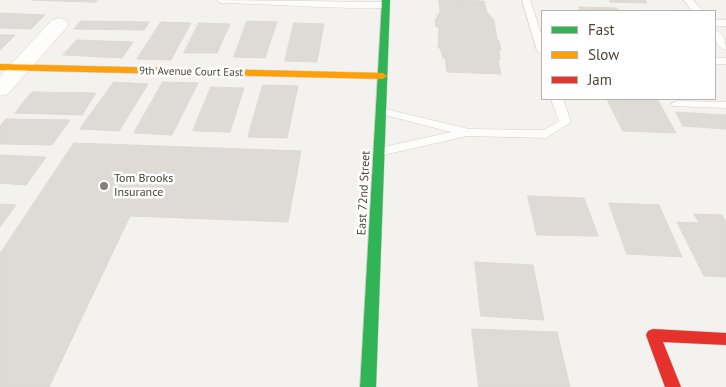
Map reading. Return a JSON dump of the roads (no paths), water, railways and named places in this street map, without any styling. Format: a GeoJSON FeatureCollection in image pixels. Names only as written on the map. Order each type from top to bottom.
{"type":"FeatureCollection","features":[{"type":"Feature","properties":{"kind":"main road","name":"East 72nd Street"},"geometry":{"type":"LineString","coordinates":[[368,387],[386,3]]}},
{"type":"Feature","properties":{"kind":"main road","name":"9th Avenue Court East"},"geometry":{"type":"LineString","coordinates":[[10,67],[383,76]]}},
{"type":"Feature","properties":{"kind":"main road"},"geometry":{"type":"LineString","coordinates":[[673,387],[653,335],[726,339]]}},
{"type":"Feature","properties":{"kind":"street"},"geometry":{"type":"LineString","coordinates":[[0,89],[10,67],[59,24]]}},
{"type":"Feature","properties":{"kind":"lane"},"geometry":{"type":"LineString","coordinates":[[221,0],[323,1],[353,6],[386,3]]}},
{"type":"Feature","properties":{"kind":"lane"},"geometry":{"type":"LineString","coordinates":[[526,0],[541,48]]}},
{"type":"Feature","properties":{"kind":"lane"},"geometry":{"type":"LineString","coordinates":[[688,0],[696,10]]}},
{"type":"Feature","properties":{"kind":"lane"},"geometry":{"type":"LineString","coordinates":[[716,34],[726,47]]}},
{"type":"Feature","properties":{"kind":"lane"},"geometry":{"type":"LineString","coordinates":[[379,152],[469,133],[546,134],[565,122],[558,100]]}},
{"type":"Feature","properties":{"kind":"lane"},"geometry":{"type":"LineString","coordinates":[[677,104],[726,105]]}},
{"type":"Feature","properties":{"kind":"lane"},"geometry":{"type":"LineString","coordinates":[[381,111],[469,133]]}},
{"type":"Feature","properties":{"kind":"place","name":"Tom Brooks Insurance"},"geometry":{"type":"Point","coordinates":[104,186]}}]}
